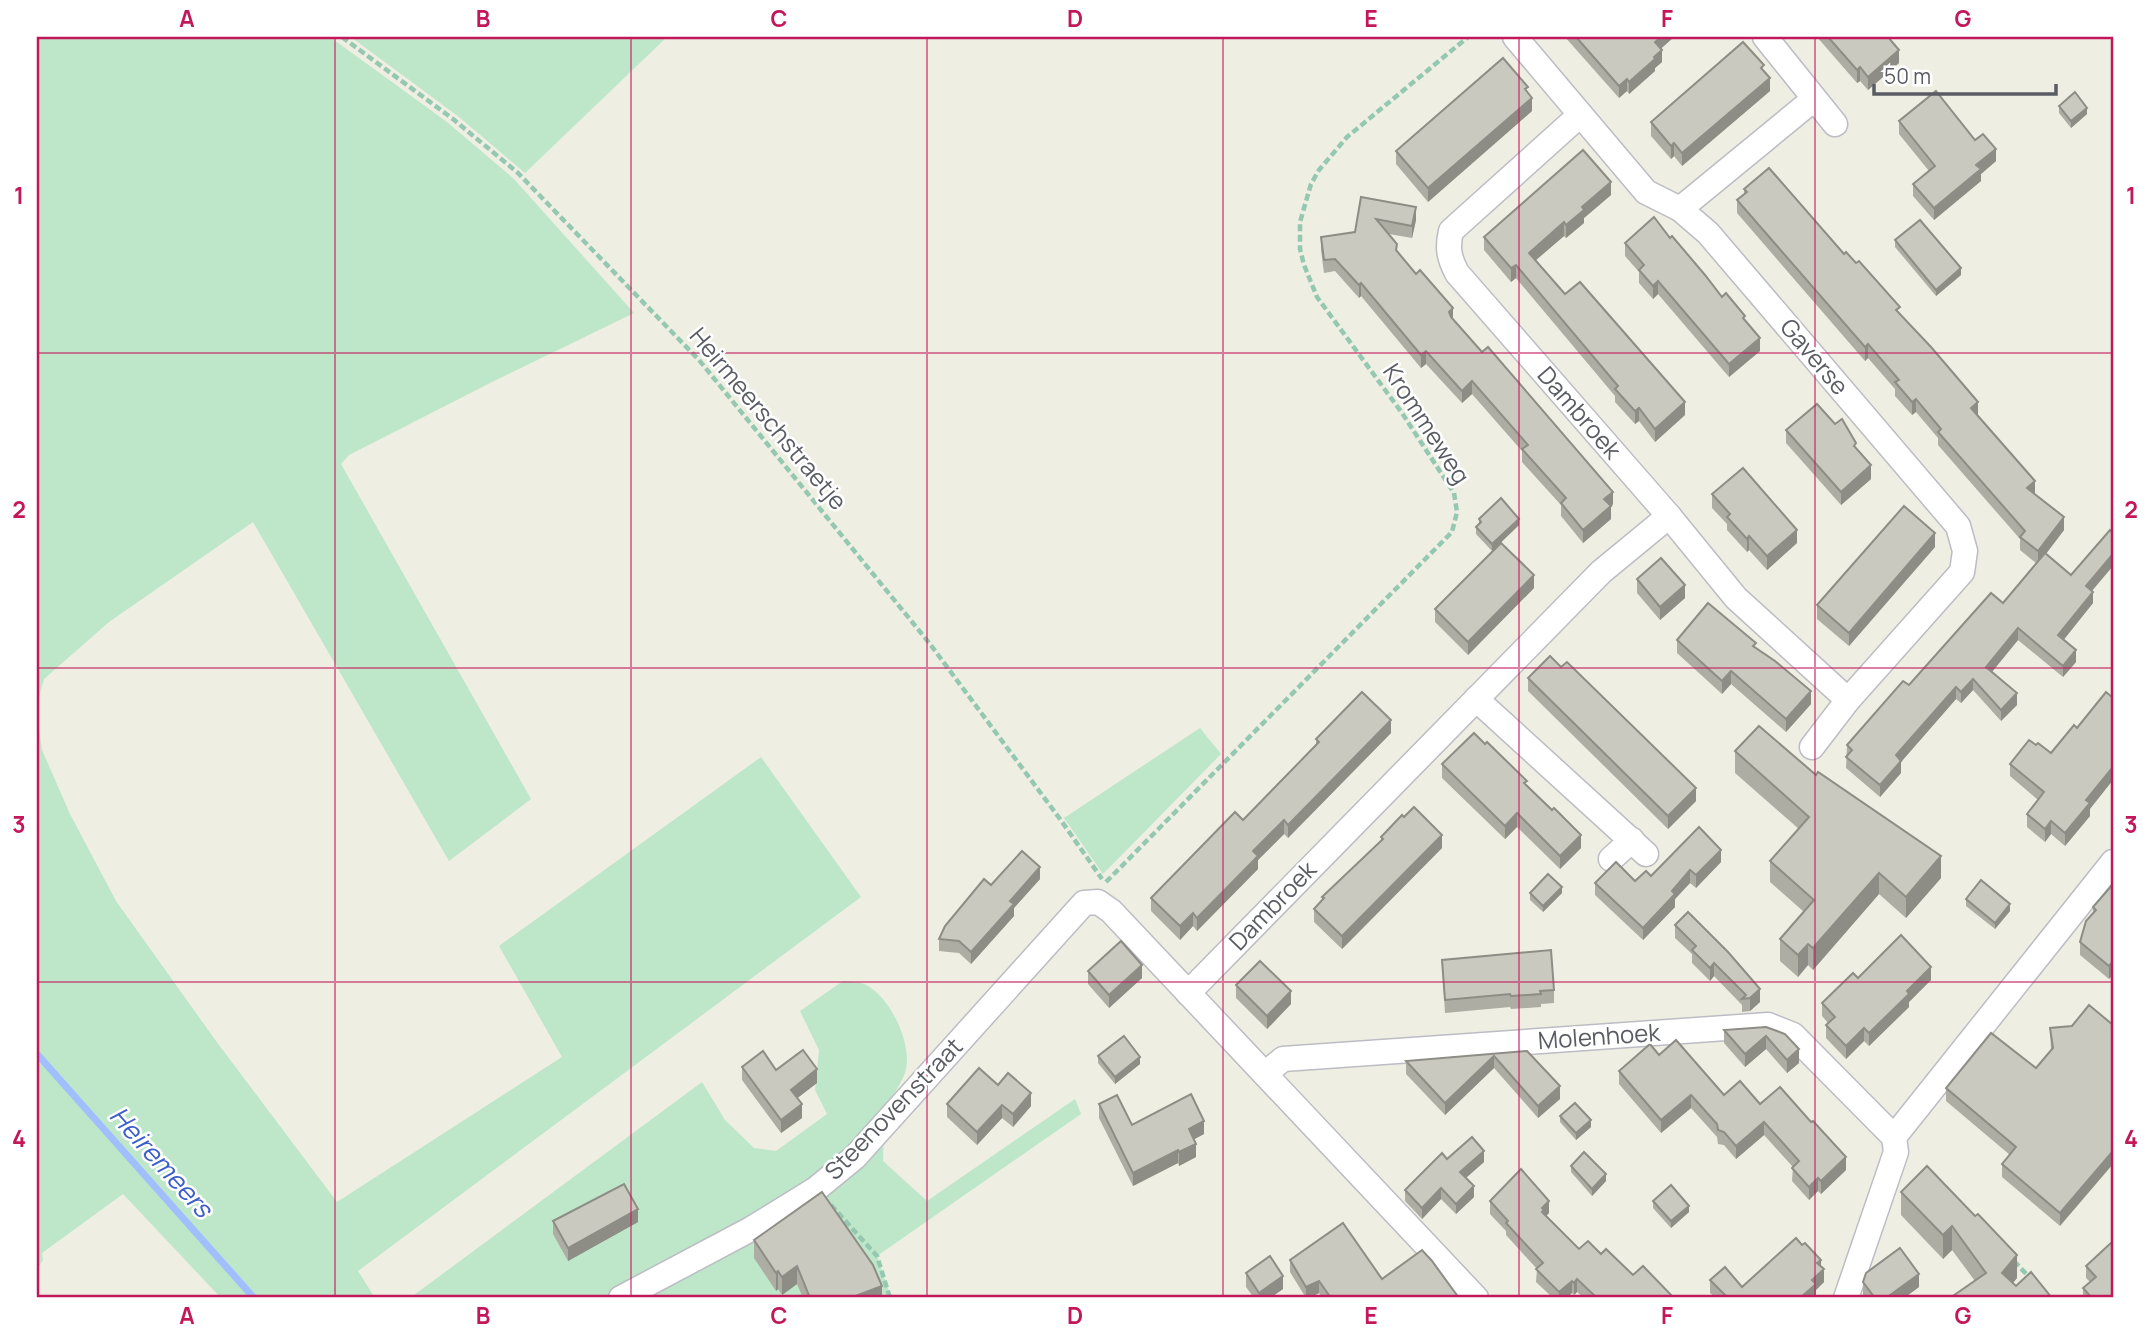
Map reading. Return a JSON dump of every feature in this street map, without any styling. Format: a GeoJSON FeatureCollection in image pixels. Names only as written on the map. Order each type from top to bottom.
{"type":"FeatureCollection","features":[{"type":"Feature","properties":{"kind":"street","name":"Gaverse"},"geometry":{"type":"LineString","coordinates":[[1515,37],[1646,192],[1680,209],[1708,233],[1958,526],[1965,551],[1962,572],[1847,700],[1812,747]]}},
{"type":"Feature","properties":{"kind":"street"},"geometry":{"type":"LineString","coordinates":[[1765,37],[1835,124]]}},
{"type":"Feature","properties":{"kind":"street"},"geometry":{"type":"LineString","coordinates":[[1680,209],[1814,99]]}},
{"type":"Feature","properties":{"kind":"street","name":"Dambroek"},"geometry":{"type":"LineString","coordinates":[[1188,993],[1601,572],[1669,516],[1457,273],[1450,260],[1447,245],[1451,231],[1580,116]]}},
{"type":"Feature","properties":{"kind":"street"},"geometry":{"type":"LineString","coordinates":[[1669,516],[1736,598],[1847,700]]}},
{"type":"Feature","properties":{"kind":"street"},"geometry":{"type":"LineString","coordinates":[[1476,699],[1639,847],[1611,859]]}},
{"type":"Feature","properties":{"kind":"street"},"geometry":{"type":"LineString","coordinates":[[1846,1298],[1896,1152],[1894,1137],[2113,862]]}},
{"type":"Feature","properties":{"kind":"street"},"geometry":{"type":"LineString","coordinates":[[1102,892],[1111,911],[1476,1298]]}},
{"type":"Feature","properties":{"kind":"street","name":"Steenovenstraat"},"geometry":{"type":"LineString","coordinates":[[621,1298],[751,1229],[816,1189],[855,1157],[1084,903],[1102,892]]}},
{"type":"Feature","properties":{"kind":"street","name":"Molenhoek"},"geometry":{"type":"LineString","coordinates":[[1265,1074],[1283,1059],[1768,1026],[1793,1035],[1894,1137]]}},
{"type":"Feature","properties":{"kind":"path","name":"Heirmeerschstraetje"},"geometry":{"type":"LineString","coordinates":[[342,37],[453,118],[518,173],[699,360],[930,645],[1060,819],[1100,877],[1102,892]]}},
{"type":"Feature","properties":{"kind":"path","name":"Krommeweg"},"geometry":{"type":"LineString","coordinates":[[1102,892],[1452,531],[1457,512],[1454,493],[1402,413],[1317,297],[1300,249],[1300,222],[1311,184],[1319,170],[1348,137],[1468,37]]}},
{"type":"Feature","properties":{"kind":"path"},"geometry":{"type":"LineString","coordinates":[[816,1189],[877,1256],[890,1298]]}},
{"type":"Feature","properties":{"kind":"path"},"geometry":{"type":"LineString","coordinates":[[2009,1256],[2038,1286]]}},
{"type":"Feature","properties":{"kind":"green space"},"geometry":{"type":"Polygon","coordinates":[[[37,37],[330,37],[447,122],[514,179],[634,313],[349,455],[341,464],[531,799],[449,861],[253,522],[109,622],[44,679],[39,697],[38,722],[42,750],[70,814],[116,901],[216,1041],[337,1202],[562,1057],[499,946],[761,757],[861,897],[358,1271],[375,1298],[221,1298],[123,1194],[42,1253],[43,1260],[37,1269],[37,37]]]}},
{"type":"Feature","properties":{"kind":"green space"},"geometry":{"type":"Polygon","coordinates":[[[351,37],[667,37],[525,173],[459,117],[351,37]]]}},
{"type":"Feature","properties":{"kind":"green space"},"geometry":{"type":"Polygon","coordinates":[[[1200,728],[1221,754],[1103,874],[1064,818],[1200,728]]]}},
{"type":"Feature","properties":{"kind":"green space"},"geometry":{"type":"Polygon","coordinates":[[[843,981],[862,983],[874,990],[898,1022],[907,1062],[905,1073],[886,1112],[883,1161],[927,1201],[1075,1099],[1081,1114],[877,1256],[891,1298],[410,1298],[702,1082],[725,1120],[754,1148],[776,1151],[827,1114],[815,1090],[819,1050],[800,1011],[843,981]]]}},
{"type":"Feature","properties":{"kind":"building"},"geometry":{"type":"Polygon","coordinates":[[[1576,37],[1661,37],[1655,42],[1662,50],[1629,82],[1627,79],[1619,86],[1576,37]]]}},
{"type":"Feature","properties":{"kind":"building"},"geometry":{"type":"Polygon","coordinates":[[[1828,37],[1888,37],[1899,50],[1868,77],[1860,67],[1857,70],[1828,37]]]}},
{"type":"Feature","properties":{"kind":"building"},"geometry":{"type":"Polygon","coordinates":[[[1743,42],[1764,65],[1761,68],[1770,78],[1682,153],[1674,143],[1671,146],[1651,122],[1743,42]]]}},
{"type":"Feature","properties":{"kind":"building"},"geometry":{"type":"Polygon","coordinates":[[[1503,58],[1528,87],[1525,89],[1532,98],[1428,188],[1396,151],[1503,58]]]}},
{"type":"Feature","properties":{"kind":"building"},"geometry":{"type":"Polygon","coordinates":[[[1936,91],[1975,140],[1983,134],[1996,149],[1976,165],[1981,169],[1934,208],[1913,184],[1935,166],[1899,121],[1936,91]]]}},
{"type":"Feature","properties":{"kind":"building"},"geometry":{"type":"Polygon","coordinates":[[[2075,92],[2087,108],[2071,121],[2059,106],[2075,92]]]}},
{"type":"Feature","properties":{"kind":"building"},"geometry":{"type":"Polygon","coordinates":[[[1583,150],[1611,182],[1582,207],[1584,210],[1566,225],[1564,222],[1529,253],[1565,294],[1580,282],[1685,402],[1655,429],[1639,408],[1635,411],[1615,389],[1618,386],[1516,265],[1511,268],[1484,237],[1583,150]]]}},
{"type":"Feature","properties":{"kind":"building"},"geometry":{"type":"Polygon","coordinates":[[[1769,168],[1844,254],[1846,252],[1856,263],[1859,261],[1900,307],[1896,310],[1978,402],[1971,408],[2035,481],[2027,488],[2064,517],[2038,551],[2020,537],[2025,531],[1938,432],[1941,429],[1916,399],[1912,402],[1895,382],[1899,380],[1868,344],[1865,347],[1737,200],[1747,192],[1744,189],[1769,168]]]}},
{"type":"Feature","properties":{"kind":"building"},"geometry":{"type":"Polygon","coordinates":[[[1361,197],[1416,207],[1412,226],[1376,219],[1397,244],[1396,250],[1416,274],[1420,270],[1453,308],[1449,312],[1451,317],[1482,352],[1488,347],[1613,492],[1604,499],[1611,506],[1583,530],[1561,503],[1566,498],[1522,449],[1528,445],[1472,381],[1462,391],[1426,351],[1421,355],[1361,283],[1359,285],[1335,259],[1324,260],[1321,237],[1355,232],[1361,197]]]}},
{"type":"Feature","properties":{"kind":"building"},"geometry":{"type":"Polygon","coordinates":[[[1654,217],[1722,297],[1726,293],[1760,338],[1729,364],[1658,281],[1653,286],[1639,270],[1644,265],[1625,243],[1654,217]]]}},
{"type":"Feature","properties":{"kind":"building"},"geometry":{"type":"Polygon","coordinates":[[[1920,220],[1961,268],[1936,290],[1895,240],[1920,220]]]}},
{"type":"Feature","properties":{"kind":"building"},"geometry":{"type":"Polygon","coordinates":[[[1817,404],[1835,424],[1842,419],[1856,443],[1854,446],[1871,465],[1841,492],[1786,430],[1817,404]]]}},
{"type":"Feature","properties":{"kind":"building"},"geometry":{"type":"Polygon","coordinates":[[[1743,468],[1797,530],[1767,556],[1727,517],[1730,514],[1712,494],[1743,468]]]}},
{"type":"Feature","properties":{"kind":"building"},"geometry":{"type":"Polygon","coordinates":[[[1501,498],[1519,519],[1492,544],[1476,527],[1481,522],[1479,519],[1501,498]]]}},
{"type":"Feature","properties":{"kind":"building"},"geometry":{"type":"Polygon","coordinates":[[[1904,506],[1935,533],[1849,633],[1817,605],[1904,506]]]}},
{"type":"Feature","properties":{"kind":"building"},"geometry":{"type":"Polygon","coordinates":[[[2110,530],[2113,533],[2113,554],[2086,586],[2093,592],[2058,635],[2076,650],[2063,666],[2018,628],[1986,667],[2017,693],[2001,710],[1973,679],[1961,692],[1956,687],[1896,755],[1901,761],[1880,785],[1846,757],[1852,750],[1847,745],[1903,681],[1909,685],[1991,593],[2003,603],[2045,553],[2071,575],[2110,530]]]}},
{"type":"Feature","properties":{"kind":"building"},"geometry":{"type":"Polygon","coordinates":[[[1501,543],[1534,575],[1468,642],[1435,609],[1501,543]]]}},
{"type":"Feature","properties":{"kind":"building"},"geometry":{"type":"Polygon","coordinates":[[[1661,558],[1685,585],[1660,607],[1637,579],[1661,558]]]}},
{"type":"Feature","properties":{"kind":"building"},"geometry":{"type":"Polygon","coordinates":[[[1708,603],[1756,643],[1753,646],[1811,691],[1786,719],[1731,671],[1722,681],[1677,640],[1708,603]]]}},
{"type":"Feature","properties":{"kind":"building"},"geometry":{"type":"Polygon","coordinates":[[[1550,656],[1561,667],[1567,662],[1696,788],[1668,816],[1528,678],[1550,656]]]}},
{"type":"Feature","properties":{"kind":"building"},"geometry":{"type":"Polygon","coordinates":[[[1362,692],[1391,720],[1288,825],[1284,820],[1253,851],[1258,856],[1197,918],[1193,913],[1180,926],[1151,898],[1235,812],[1243,820],[1319,742],[1316,739],[1362,692]]]}},
{"type":"Feature","properties":{"kind":"building"},"geometry":{"type":"Polygon","coordinates":[[[2106,692],[2113,696],[2113,767],[2086,800],[2090,803],[2065,833],[2051,821],[2045,829],[2027,814],[2044,792],[2010,764],[2029,740],[2051,753],[2074,725],[2077,728],[2106,692]]]}},
{"type":"Feature","properties":{"kind":"building"},"geometry":{"type":"Polygon","coordinates":[[[1759,726],[1816,775],[1818,772],[1941,856],[1906,897],[1879,873],[1813,948],[1808,944],[1798,955],[1780,939],[1814,900],[1770,861],[1809,817],[1735,751],[1759,726]]]}},
{"type":"Feature","properties":{"kind":"building"},"geometry":{"type":"Polygon","coordinates":[[[1474,733],[1485,744],[1487,742],[1527,781],[1524,783],[1581,835],[1560,856],[1517,813],[1505,826],[1442,764],[1474,733]]]}},
{"type":"Feature","properties":{"kind":"building"},"geometry":{"type":"Polygon","coordinates":[[[1414,807],[1442,835],[1342,936],[1314,909],[1324,898],[1322,897],[1383,839],[1381,837],[1402,815],[1404,817],[1414,807]]]}},
{"type":"Feature","properties":{"kind":"building"},"geometry":{"type":"Polygon","coordinates":[[[1699,827],[1721,850],[1696,875],[1690,870],[1672,891],[1675,894],[1643,928],[1595,883],[1616,862],[1635,881],[1646,871],[1651,876],[1699,827]]]}},
{"type":"Feature","properties":{"kind":"building"},"geometry":{"type":"Polygon","coordinates":[[[1022,851],[1040,867],[1010,901],[1014,904],[971,952],[959,941],[939,939],[945,926],[984,879],[991,885],[1022,851]]]}},
{"type":"Feature","properties":{"kind":"building"},"geometry":{"type":"Polygon","coordinates":[[[1548,874],[1562,887],[1543,906],[1530,893],[1548,874]]]}},
{"type":"Feature","properties":{"kind":"building"},"geometry":{"type":"Polygon","coordinates":[[[1981,880],[2010,904],[1995,923],[1966,899],[1981,880]]]}},
{"type":"Feature","properties":{"kind":"building"},"geometry":{"type":"Polygon","coordinates":[[[2113,884],[2113,961],[2109,966],[2080,942],[2086,921],[2096,910],[2093,907],[2113,884]]]}},
{"type":"Feature","properties":{"kind":"building"},"geometry":{"type":"Polygon","coordinates":[[[1688,912],[1760,989],[1750,998],[1742,999],[1746,995],[1714,963],[1710,968],[1692,950],[1696,946],[1675,925],[1688,912]]]}},
{"type":"Feature","properties":{"kind":"building"},"geometry":{"type":"Polygon","coordinates":[[[1901,935],[1931,967],[1907,991],[1909,994],[1869,1033],[1864,1028],[1846,1046],[1826,1025],[1835,1017],[1822,1003],[1853,973],[1858,978],[1901,935]]]}},
{"type":"Feature","properties":{"kind":"building"},"geometry":{"type":"Polygon","coordinates":[[[1121,941],[1142,965],[1109,995],[1088,971],[1121,941]]]}},
{"type":"Feature","properties":{"kind":"building"},"geometry":{"type":"Polygon","coordinates":[[[1551,950],[1554,990],[1540,991],[1541,994],[1445,1000],[1442,960],[1551,950]]]}},
{"type":"Feature","properties":{"kind":"building"},"geometry":{"type":"Polygon","coordinates":[[[1260,961],[1291,991],[1267,1016],[1236,985],[1260,961]]]}},
{"type":"Feature","properties":{"kind":"building"},"geometry":{"type":"Polygon","coordinates":[[[2089,1005],[2113,1025],[2113,1151],[2060,1213],[2002,1164],[2016,1147],[1946,1088],[1991,1033],[2036,1068],[2053,1048],[2050,1028],[2072,1026],[2089,1005]]]}},
{"type":"Feature","properties":{"kind":"building"},"geometry":{"type":"Polygon","coordinates":[[[1766,1027],[1785,1034],[1799,1049],[1787,1060],[1766,1036],[1745,1054],[1724,1030],[1766,1027]]]}},
{"type":"Feature","properties":{"kind":"building"},"geometry":{"type":"Polygon","coordinates":[[[1124,1036],[1140,1057],[1115,1077],[1098,1056],[1124,1036]]]}},
{"type":"Feature","properties":{"kind":"building"},"geometry":{"type":"Polygon","coordinates":[[[1676,1040],[1724,1095],[1740,1081],[1760,1104],[1780,1087],[1846,1157],[1821,1181],[1818,1178],[1809,1187],[1792,1168],[1799,1161],[1764,1122],[1736,1146],[1724,1132],[1718,1130],[1717,1124],[1691,1095],[1661,1120],[1619,1071],[1650,1044],[1659,1055],[1676,1040]]]}},
{"type":"Feature","properties":{"kind":"building"},"geometry":{"type":"Polygon","coordinates":[[[803,1050],[817,1069],[791,1090],[802,1104],[781,1120],[742,1067],[763,1051],[776,1070],[803,1050]]]}},
{"type":"Feature","properties":{"kind":"building"},"geometry":{"type":"Polygon","coordinates":[[[1527,1051],[1560,1086],[1538,1106],[1494,1056],[1445,1103],[1406,1061],[1527,1051]]]}},
{"type":"Feature","properties":{"kind":"building"},"geometry":{"type":"Polygon","coordinates":[[[979,1068],[998,1085],[1008,1073],[1031,1093],[1013,1114],[1002,1105],[977,1132],[947,1104],[979,1068]]]}},
{"type":"Feature","properties":{"kind":"building"},"geometry":{"type":"Polygon","coordinates":[[[1191,1094],[1204,1121],[1189,1129],[1196,1144],[1133,1173],[1099,1104],[1117,1095],[1132,1125],[1191,1094]]]}},
{"type":"Feature","properties":{"kind":"building"},"geometry":{"type":"Polygon","coordinates":[[[1575,1103],[1591,1120],[1576,1133],[1560,1116],[1575,1103]]]}},
{"type":"Feature","properties":{"kind":"building"},"geometry":{"type":"Polygon","coordinates":[[[1472,1137],[1484,1151],[1460,1172],[1474,1186],[1456,1204],[1441,1188],[1422,1208],[1405,1190],[1442,1153],[1447,1159],[1472,1137]]]}},
{"type":"Feature","properties":{"kind":"building"},"geometry":{"type":"Polygon","coordinates":[[[1584,1152],[1606,1174],[1592,1189],[1571,1166],[1584,1152]]]}},
{"type":"Feature","properties":{"kind":"building"},"geometry":{"type":"Polygon","coordinates":[[[1927,1166],[2017,1255],[2002,1273],[2016,1286],[2031,1272],[2052,1298],[1950,1298],[1986,1273],[1952,1226],[1943,1235],[1901,1192],[1927,1166]]]}},
{"type":"Feature","properties":{"kind":"building"},"geometry":{"type":"Polygon","coordinates":[[[1521,1169],[1549,1201],[1542,1208],[1542,1212],[1579,1249],[1588,1241],[1601,1254],[1606,1249],[1633,1275],[1643,1266],[1674,1298],[1597,1298],[1577,1279],[1559,1292],[1536,1269],[1543,1263],[1506,1223],[1508,1221],[1490,1201],[1521,1169]]]}},
{"type":"Feature","properties":{"kind":"building"},"geometry":{"type":"Polygon","coordinates":[[[624,1184],[638,1209],[568,1248],[553,1221],[624,1184]]]}},
{"type":"Feature","properties":{"kind":"building"},"geometry":{"type":"Polygon","coordinates":[[[1671,1185],[1689,1206],[1671,1221],[1653,1201],[1671,1185]]]}},
{"type":"Feature","properties":{"kind":"building"},"geometry":{"type":"Polygon","coordinates":[[[822,1192],[873,1265],[882,1286],[850,1298],[810,1298],[797,1266],[782,1277],[778,1271],[776,1273],[754,1240],[822,1192]]]}},
{"type":"Feature","properties":{"kind":"building"},"geometry":{"type":"Polygon","coordinates":[[[1343,1223],[1382,1279],[1422,1250],[1459,1298],[1331,1298],[1319,1281],[1306,1287],[1290,1260],[1343,1223]]]}},
{"type":"Feature","properties":{"kind":"building"},"geometry":{"type":"Polygon","coordinates":[[[1796,1238],[1802,1245],[1805,1243],[1821,1260],[1817,1263],[1824,1269],[1812,1280],[1816,1284],[1800,1298],[1728,1298],[1710,1280],[1725,1267],[1742,1287],[1796,1238]]]}},
{"type":"Feature","properties":{"kind":"building"},"geometry":{"type":"Polygon","coordinates":[[[2113,1241],[2113,1298],[2092,1298],[2083,1288],[2096,1277],[2086,1266],[2113,1241]]]}},
{"type":"Feature","properties":{"kind":"building"},"geometry":{"type":"Polygon","coordinates":[[[1900,1248],[1919,1274],[1886,1298],[1875,1298],[1863,1282],[1866,1273],[1900,1248]]]}},
{"type":"Feature","properties":{"kind":"building"},"geometry":{"type":"Polygon","coordinates":[[[1270,1256],[1283,1276],[1259,1293],[1246,1273],[1270,1256]]]}},
{"type":"Feature","properties":{"kind":"waterway","name":"Heiremeers"},"geometry":{"type":"LineString","coordinates":[[37,1054],[254,1298]]}}]}
